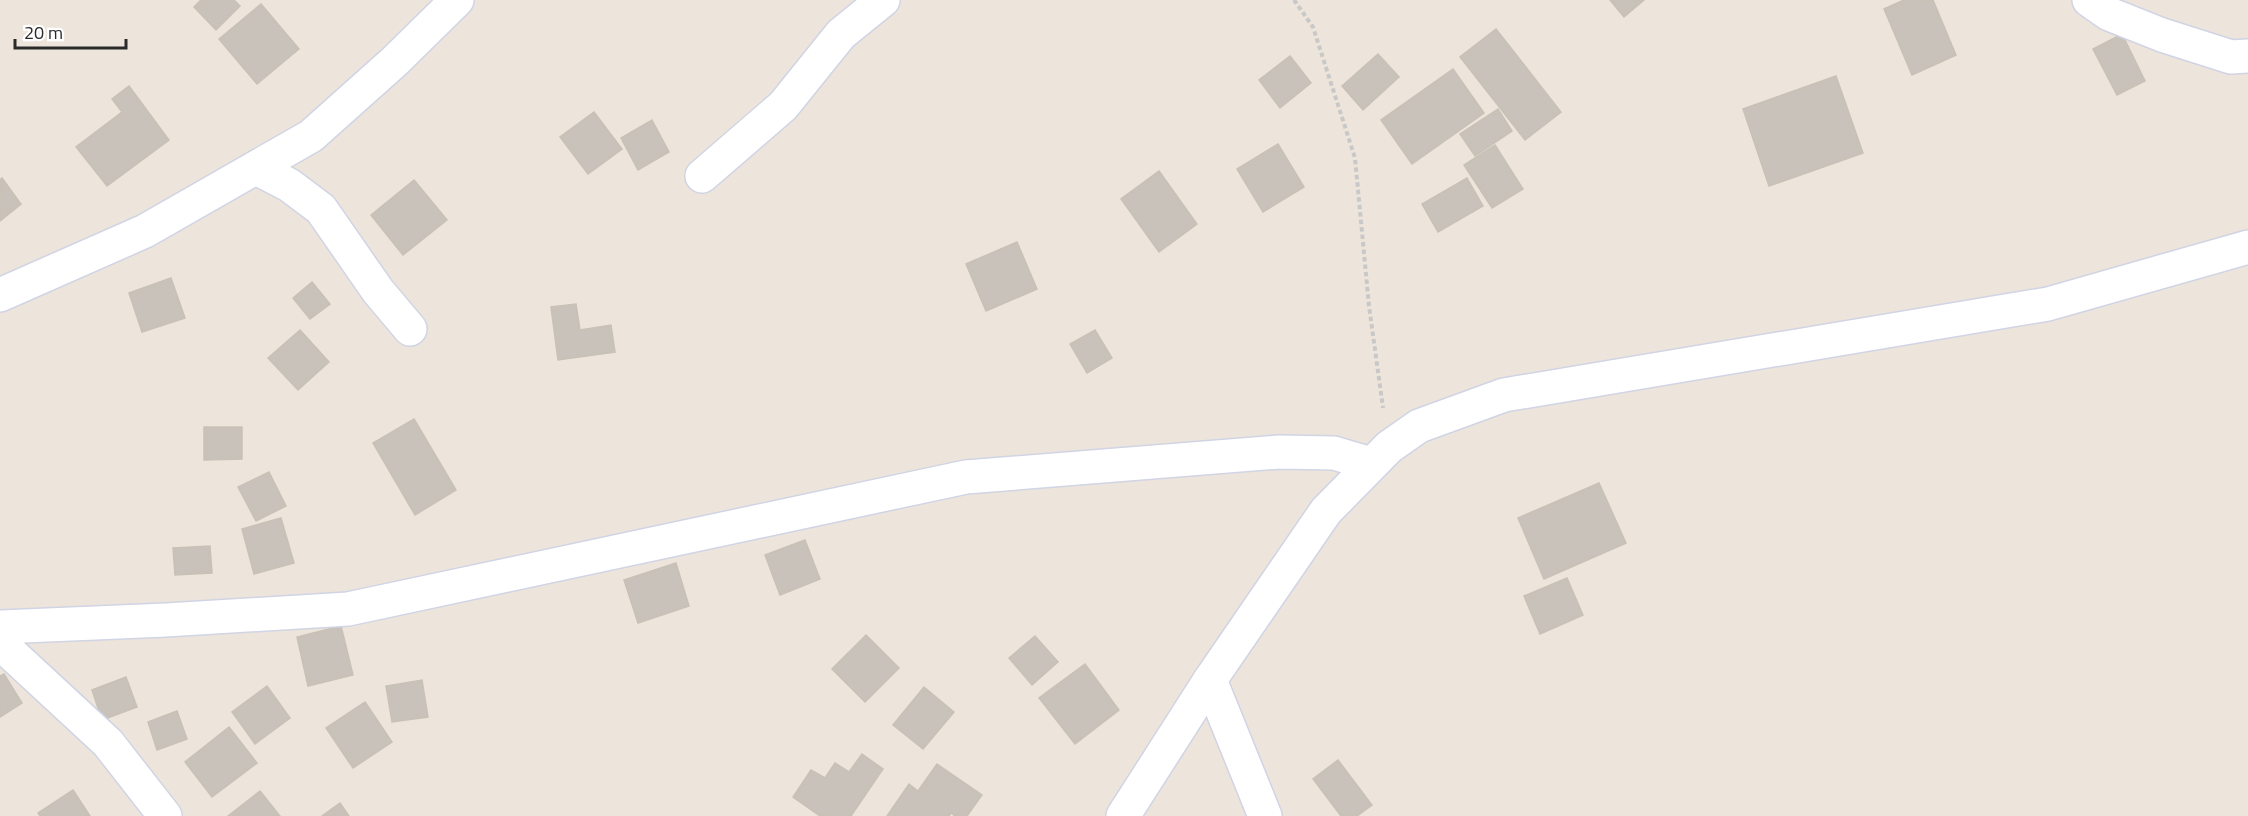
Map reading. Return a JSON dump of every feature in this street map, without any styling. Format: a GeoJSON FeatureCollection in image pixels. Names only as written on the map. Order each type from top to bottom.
{"type":"FeatureCollection","features":[{"type":"Feature","properties":{"kind":"street"},"geometry":{"type":"LineString","coordinates":[[0,295],[145,231],[311,136],[395,61],[457,0]]}},
{"type":"Feature","properties":{"kind":"street"},"geometry":{"type":"LineString","coordinates":[[702,176],[783,106],[841,34],[882,0]]}},
{"type":"Feature","properties":{"kind":"street"},"geometry":{"type":"LineString","coordinates":[[2090,0],[2109,14],[2162,35],[2230,57],[2248,56]]}},
{"type":"Feature","properties":{"kind":"street"},"geometry":{"type":"LineString","coordinates":[[256,168],[289,185],[321,209],[378,291],[410,329]]}},
{"type":"Feature","properties":{"kind":"street"},"geometry":{"type":"LineString","coordinates":[[1123,816],[1210,680],[1326,511],[1380,455],[1419,426],[1504,395],[2048,304],[2248,247]]}},
{"type":"Feature","properties":{"kind":"street"},"geometry":{"type":"LineString","coordinates":[[0,627],[348,609],[966,477],[1279,452],[1380,455]]}},
{"type":"Feature","properties":{"kind":"street"},"geometry":{"type":"LineString","coordinates":[[0,643],[108,742],[165,816]]}},
{"type":"Feature","properties":{"kind":"street"},"geometry":{"type":"LineString","coordinates":[[1210,680],[1265,816]]}},
{"type":"Feature","properties":{"kind":"path"},"geometry":{"type":"LineString","coordinates":[[1294,0],[1313,27],[1355,158],[1380,455]]}},
{"type":"Feature","properties":{"kind":"building"},"geometry":{"type":"Polygon","coordinates":[[[201,0],[234,0],[240,6],[216,30],[194,7],[201,0]]]}},
{"type":"Feature","properties":{"kind":"building"},"geometry":{"type":"Polygon","coordinates":[[[1610,0],[1644,0],[1624,17],[1610,0]]]}},
{"type":"Feature","properties":{"kind":"building"},"geometry":{"type":"Polygon","coordinates":[[[1904,0],[1933,0],[1956,55],[1912,75],[1884,9],[1904,0]]]}},
{"type":"Feature","properties":{"kind":"building"},"geometry":{"type":"Polygon","coordinates":[[[261,4],[299,49],[257,84],[219,39],[261,4]]]}},
{"type":"Feature","properties":{"kind":"building"},"geometry":{"type":"Polygon","coordinates":[[[1496,29],[1561,112],[1525,140],[1460,57],[1496,29]]]}},
{"type":"Feature","properties":{"kind":"building"},"geometry":{"type":"Polygon","coordinates":[[[2122,34],[2145,81],[2117,95],[2093,49],[2122,34]]]}},
{"type":"Feature","properties":{"kind":"building"},"geometry":{"type":"Polygon","coordinates":[[[1378,54],[1399,77],[1363,110],[1342,86],[1378,54]]]}},
{"type":"Feature","properties":{"kind":"building"},"geometry":{"type":"Polygon","coordinates":[[[1290,56],[1311,83],[1280,108],[1259,80],[1290,56]]]}},
{"type":"Feature","properties":{"kind":"building"},"geometry":{"type":"Polygon","coordinates":[[[1453,69],[1484,113],[1412,164],[1381,120],[1453,69]]]}},
{"type":"Feature","properties":{"kind":"building"},"geometry":{"type":"Polygon","coordinates":[[[1836,76],[1863,153],[1769,186],[1743,109],[1836,76]]]}},
{"type":"Feature","properties":{"kind":"building"},"geometry":{"type":"Polygon","coordinates":[[[129,86],[169,140],[107,186],[76,147],[122,112],[112,99],[129,86]]]}},
{"type":"Feature","properties":{"kind":"building"},"geometry":{"type":"Polygon","coordinates":[[[1498,109],[1512,131],[1475,156],[1460,134],[1498,109]]]}},
{"type":"Feature","properties":{"kind":"building"},"geometry":{"type":"Polygon","coordinates":[[[594,112],[622,149],[588,174],[560,137],[594,112]]]}},
{"type":"Feature","properties":{"kind":"building"},"geometry":{"type":"Polygon","coordinates":[[[652,120],[669,152],[638,170],[621,138],[652,120]]]}},
{"type":"Feature","properties":{"kind":"building"},"geometry":{"type":"Polygon","coordinates":[[[1278,144],[1304,187],[1263,212],[1237,169],[1278,144]]]}},
{"type":"Feature","properties":{"kind":"building"},"geometry":{"type":"Polygon","coordinates":[[[1495,145],[1523,189],[1492,208],[1464,165],[1495,145]]]}},
{"type":"Feature","properties":{"kind":"building"},"geometry":{"type":"Polygon","coordinates":[[[1159,171],[1197,224],[1159,252],[1121,199],[1159,171]]]}},
{"type":"Feature","properties":{"kind":"building"},"geometry":{"type":"Polygon","coordinates":[[[2,178],[21,204],[0,221],[0,180],[2,178]]]}},
{"type":"Feature","properties":{"kind":"building"},"geometry":{"type":"Polygon","coordinates":[[[1467,178],[1483,206],[1438,232],[1422,204],[1467,178]]]}},
{"type":"Feature","properties":{"kind":"building"},"geometry":{"type":"Polygon","coordinates":[[[414,180],[447,220],[403,255],[371,215],[414,180]]]}},
{"type":"Feature","properties":{"kind":"building"},"geometry":{"type":"Polygon","coordinates":[[[1017,242],[1037,289],[986,311],[966,264],[1017,242]]]}},
{"type":"Feature","properties":{"kind":"building"},"geometry":{"type":"Polygon","coordinates":[[[171,278],[185,318],[142,332],[129,293],[171,278]]]}},
{"type":"Feature","properties":{"kind":"building"},"geometry":{"type":"Polygon","coordinates":[[[312,282],[330,304],[310,319],[293,298],[312,282]]]}},
{"type":"Feature","properties":{"kind":"building"},"geometry":{"type":"Polygon","coordinates":[[[576,304],[580,330],[611,325],[615,352],[558,360],[551,307],[576,304]]]}},
{"type":"Feature","properties":{"kind":"building"},"geometry":{"type":"Polygon","coordinates":[[[300,330],[329,362],[298,390],[268,358],[300,330]]]}},
{"type":"Feature","properties":{"kind":"building"},"geometry":{"type":"Polygon","coordinates":[[[1095,330],[1112,358],[1087,373],[1070,344],[1095,330]]]}},
{"type":"Feature","properties":{"kind":"building"},"geometry":{"type":"Polygon","coordinates":[[[414,419],[456,490],[415,515],[373,443],[414,419]]]}},
{"type":"Feature","properties":{"kind":"building"},"geometry":{"type":"Polygon","coordinates":[[[204,427],[242,427],[242,459],[204,460],[204,427]]]}},
{"type":"Feature","properties":{"kind":"building"},"geometry":{"type":"Polygon","coordinates":[[[269,472],[286,506],[256,521],[238,487],[269,472]]]}},
{"type":"Feature","properties":{"kind":"building"},"geometry":{"type":"Polygon","coordinates":[[[1599,483],[1626,543],[1544,579],[1518,518],[1599,483]]]}},
{"type":"Feature","properties":{"kind":"building"},"geometry":{"type":"Polygon","coordinates":[[[281,518],[294,563],[254,574],[242,529],[281,518]]]}},
{"type":"Feature","properties":{"kind":"building"},"geometry":{"type":"Polygon","coordinates":[[[805,540],[820,579],[780,595],[765,555],[805,540]]]}},
{"type":"Feature","properties":{"kind":"building"},"geometry":{"type":"Polygon","coordinates":[[[210,546],[212,573],[175,575],[173,548],[210,546]]]}},
{"type":"Feature","properties":{"kind":"building"},"geometry":{"type":"Polygon","coordinates":[[[676,563],[689,606],[638,623],[624,580],[676,563]]]}},
{"type":"Feature","properties":{"kind":"building"},"geometry":{"type":"Polygon","coordinates":[[[1567,578],[1583,615],[1540,634],[1524,596],[1567,578]]]}},
{"type":"Feature","properties":{"kind":"building"},"geometry":{"type":"Polygon","coordinates":[[[341,626],[353,675],[308,686],[297,637],[341,626]]]}},
{"type":"Feature","properties":{"kind":"building"},"geometry":{"type":"Polygon","coordinates":[[[866,635],[899,668],[865,702],[832,669],[866,635]]]}},
{"type":"Feature","properties":{"kind":"building"},"geometry":{"type":"Polygon","coordinates":[[[1035,636],[1058,662],[1032,685],[1009,658],[1035,636]]]}},
{"type":"Feature","properties":{"kind":"building"},"geometry":{"type":"Polygon","coordinates":[[[1085,664],[1119,710],[1075,744],[1039,698],[1085,664]]]}},
{"type":"Feature","properties":{"kind":"building"},"geometry":{"type":"Polygon","coordinates":[[[4,674],[22,703],[0,717],[0,676],[4,674]]]}},
{"type":"Feature","properties":{"kind":"building"},"geometry":{"type":"Polygon","coordinates":[[[126,677],[137,707],[102,720],[92,690],[126,677]]]}},
{"type":"Feature","properties":{"kind":"building"},"geometry":{"type":"Polygon","coordinates":[[[422,680],[428,717],[392,722],[386,686],[422,680]]]}},
{"type":"Feature","properties":{"kind":"building"},"geometry":{"type":"Polygon","coordinates":[[[267,686],[290,718],[255,744],[232,712],[267,686]]]}},
{"type":"Feature","properties":{"kind":"building"},"geometry":{"type":"Polygon","coordinates":[[[924,687],[954,712],[923,749],[893,725],[924,687]]]}},
{"type":"Feature","properties":{"kind":"building"},"geometry":{"type":"Polygon","coordinates":[[[365,702],[392,742],[353,768],[326,728],[365,702]]]}},
{"type":"Feature","properties":{"kind":"building"},"geometry":{"type":"Polygon","coordinates":[[[177,711],[187,739],[157,750],[148,722],[177,711]]]}},
{"type":"Feature","properties":{"kind":"building"},"geometry":{"type":"Polygon","coordinates":[[[229,727],[257,763],[212,797],[185,762],[229,727]]]}},
{"type":"Feature","properties":{"kind":"building"},"geometry":{"type":"Polygon","coordinates":[[[862,754],[883,769],[851,816],[820,816],[793,797],[811,770],[825,778],[835,763],[849,772],[862,754]]]}},
{"type":"Feature","properties":{"kind":"building"},"geometry":{"type":"Polygon","coordinates":[[[1338,760],[1372,805],[1357,816],[1341,816],[1313,779],[1338,760]]]}},
{"type":"Feature","properties":{"kind":"building"},"geometry":{"type":"Polygon","coordinates":[[[937,764],[982,795],[967,816],[955,816],[951,813],[949,816],[887,816],[909,784],[918,791],[937,764]]]}},
{"type":"Feature","properties":{"kind":"building"},"geometry":{"type":"Polygon","coordinates":[[[73,790],[90,816],[40,816],[38,813],[73,790]]]}},
{"type":"Feature","properties":{"kind":"building"},"geometry":{"type":"Polygon","coordinates":[[[260,791],[280,816],[228,816],[260,791]]]}},
{"type":"Feature","properties":{"kind":"building"},"geometry":{"type":"Polygon","coordinates":[[[340,803],[349,816],[322,816],[340,803]]]}}]}
